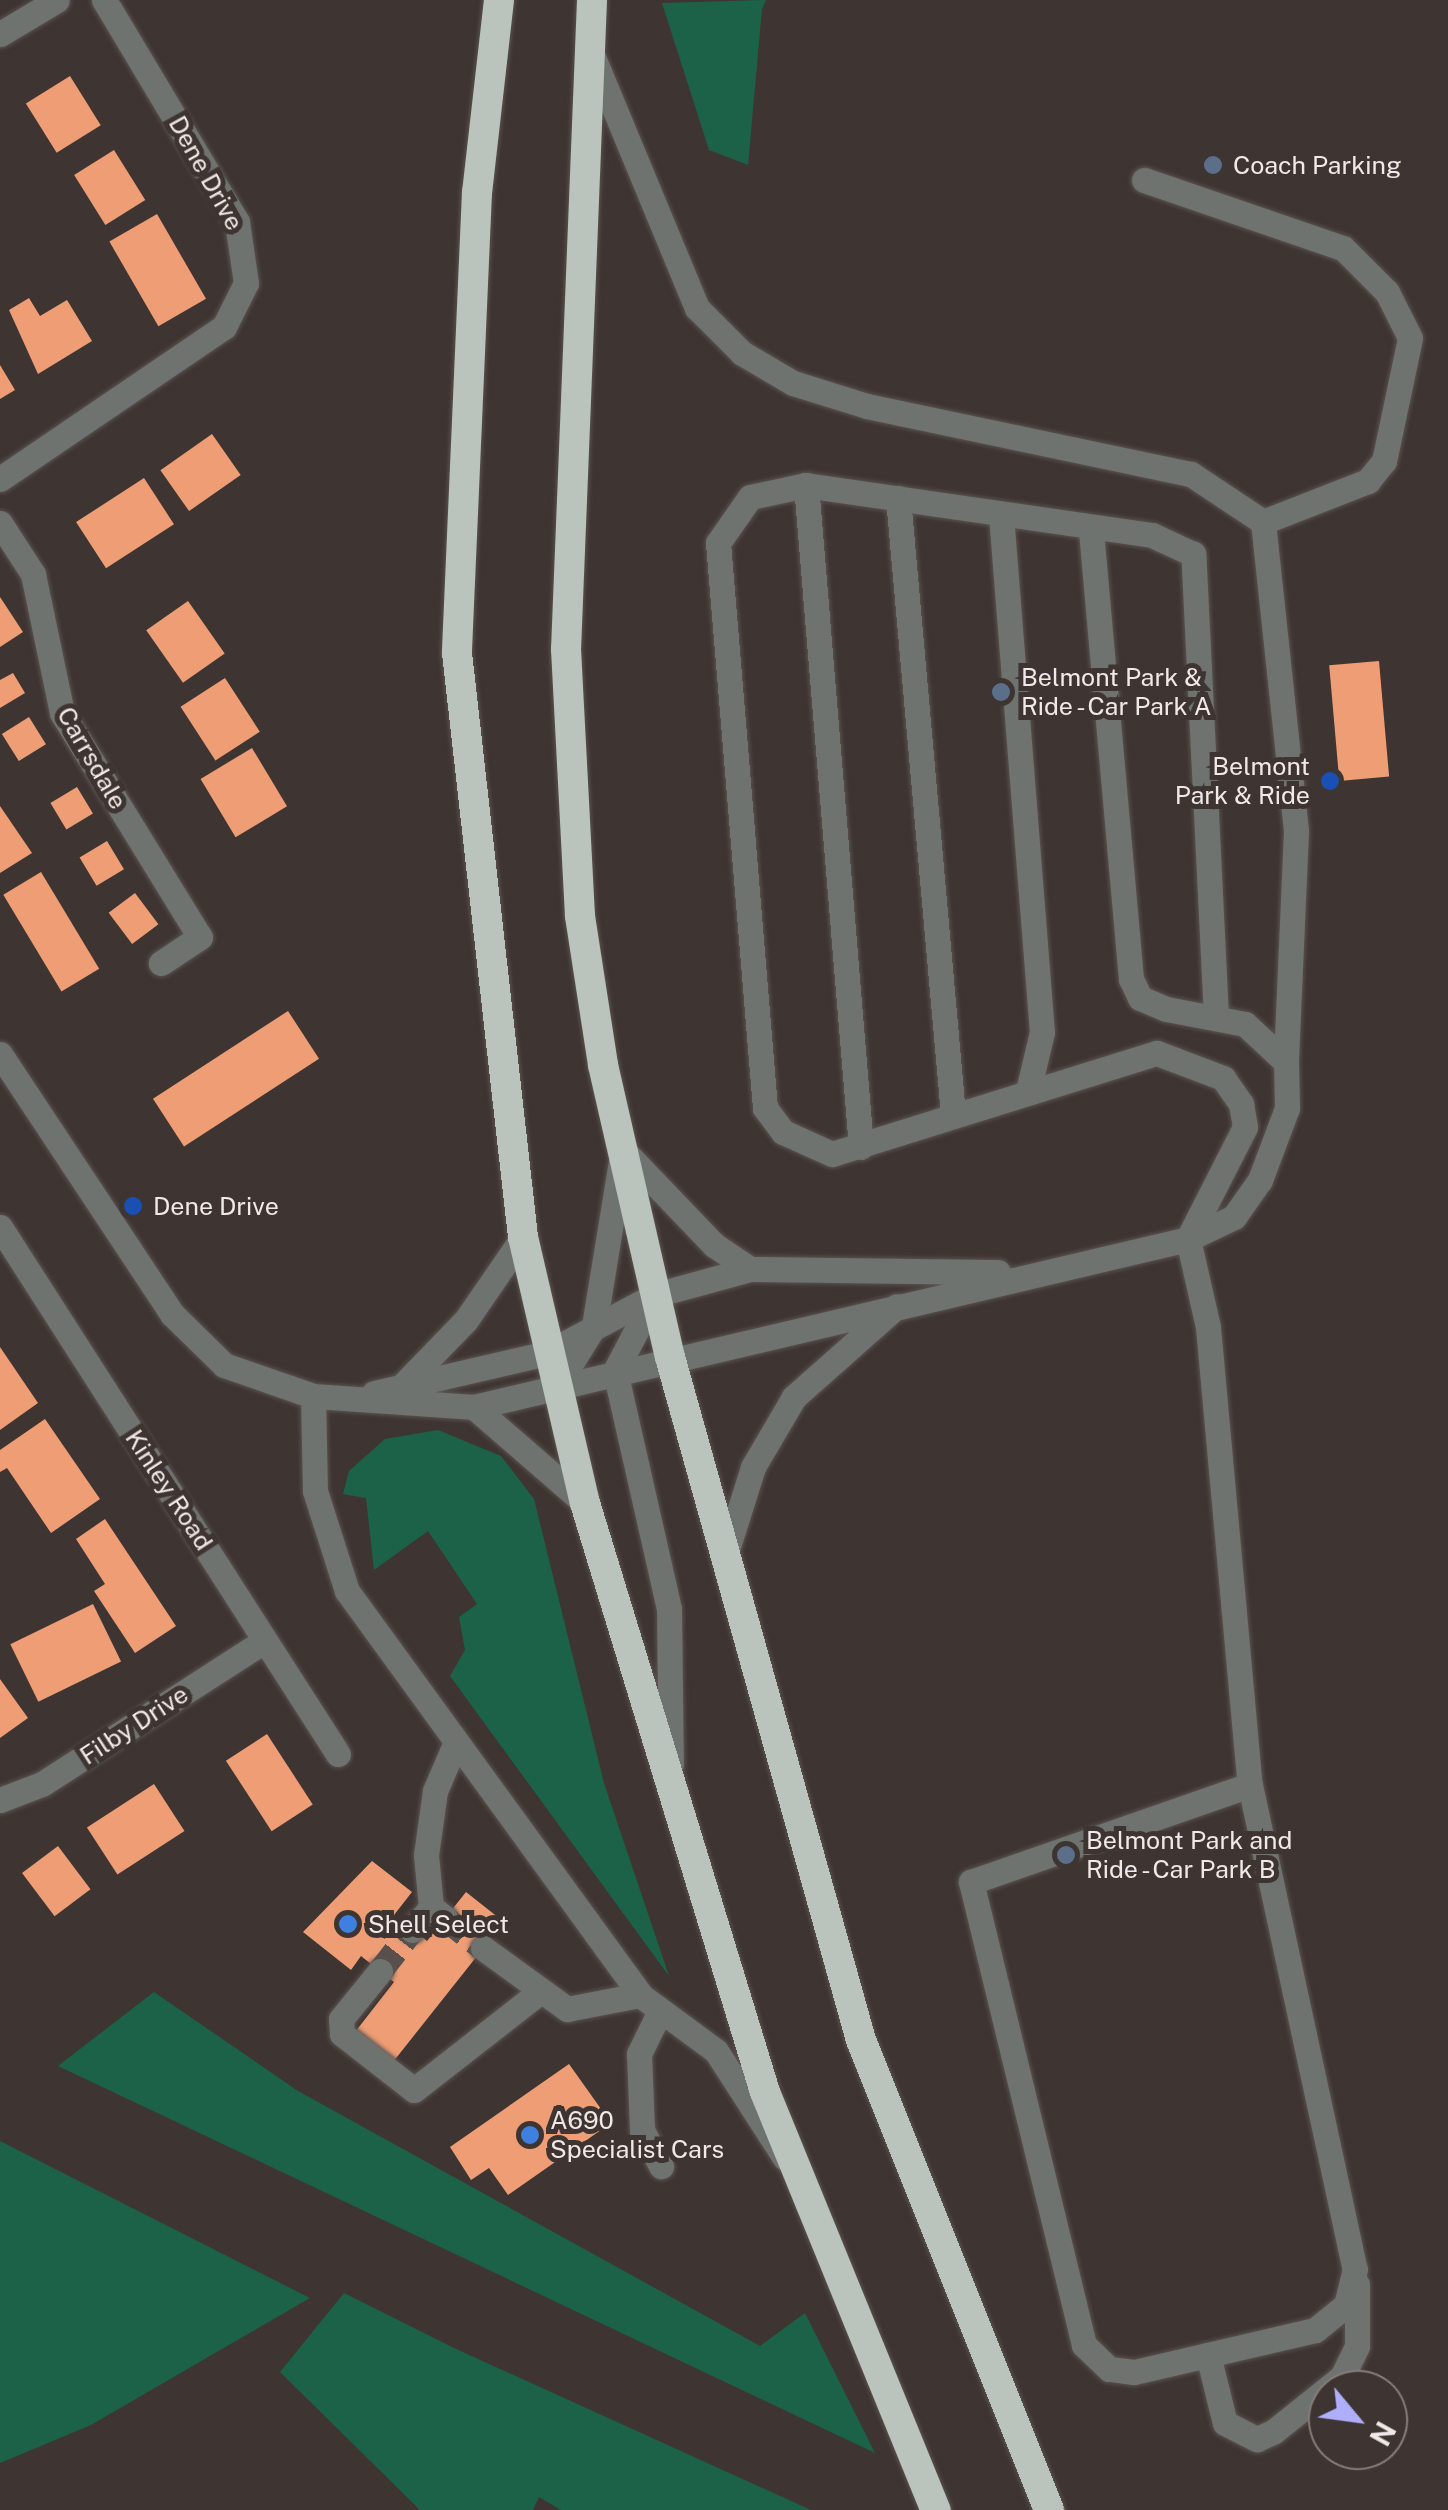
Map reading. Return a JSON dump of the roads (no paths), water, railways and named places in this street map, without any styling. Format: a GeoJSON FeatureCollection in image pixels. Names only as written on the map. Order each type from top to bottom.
{"type":"FeatureCollection","features":[{"type":"Feature","properties":{"kind":"highway"},"geometry":{"type":"LineString","coordinates":[[499,0],[476,212],[457,653],[523,1237],[546,1353],[585,1503],[672,1802],[788,2162],[936,2510]]}},
{"type":"Feature","properties":{"kind":"highway"},"geometry":{"type":"LineString","coordinates":[[592,0],[568,477],[568,758],[580,916],[622,1148],[670,1357],[861,2040],[1048,2510]]}},
{"type":"Feature","properties":{"kind":"street"},"geometry":{"type":"LineString","coordinates":[[0,34],[57,0]]}},
{"type":"Feature","properties":{"kind":"street","name":"Dene Drive"},"geometry":{"type":"LineString","coordinates":[[0,479],[224,326],[246,284],[237,222],[104,0]]}},
{"type":"Feature","properties":{"kind":"street"},"geometry":{"type":"LineString","coordinates":[[588,43],[697,308],[742,353],[793,383],[867,406],[1191,474],[1263,522]]}},
{"type":"Feature","properties":{"kind":"street"},"geometry":{"type":"LineString","coordinates":[[1144,180],[1344,248],[1386,292],[1410,338],[1384,462],[1368,481],[1263,522]]}},
{"type":"Feature","properties":{"kind":"street"},"geometry":{"type":"LineString","coordinates":[[806,485],[861,1147]]}},
{"type":"Feature","properties":{"kind":"street"},"geometry":{"type":"LineString","coordinates":[[1208,2354],[1225,2422],[1257,2439],[1273,2432],[1342,2377],[1358,2346],[1355,2269],[1250,1785],[1208,1326],[1188,1239],[1244,1127],[1223,1078],[1157,1054],[1028,1087],[861,1147],[804,1149],[766,1108],[741,877],[718,542],[750,496],[806,485],[1152,535],[1193,554],[1216,1017]]}},
{"type":"Feature","properties":{"kind":"street"},"geometry":{"type":"LineString","coordinates":[[898,498],[952,1114]]}},
{"type":"Feature","properties":{"kind":"street"},"geometry":{"type":"LineString","coordinates":[[1001,514],[1042,1032],[1028,1087]]}},
{"type":"Feature","properties":{"kind":"street"},"geometry":{"type":"LineString","coordinates":[[0,1054],[172,1314],[224,1366],[313,1396],[474,1407],[670,1357],[1188,1239],[1234,1217],[1260,1180],[1287,1108],[1296,831],[1263,522]]}},
{"type":"Feature","properties":{"kind":"street","name":"Carrsdale"},"geometry":{"type":"LineString","coordinates":[[0,523],[34,574],[62,713],[200,936],[161,963]]}},
{"type":"Feature","properties":{"kind":"street"},"geometry":{"type":"LineString","coordinates":[[1091,528],[1131,979],[1140,998],[1216,1017],[1268,1038],[1286,1062]]}},
{"type":"Feature","properties":{"kind":"street"},"geometry":{"type":"LineString","coordinates":[[622,1148],[714,1245],[750,1268]]}},
{"type":"Feature","properties":{"kind":"street"},"geometry":{"type":"LineString","coordinates":[[555,1389],[594,1326],[622,1148]]}},
{"type":"Feature","properties":{"kind":"street","name":"Kinley Road"},"geometry":{"type":"LineString","coordinates":[[0,1227],[338,1754]]}},
{"type":"Feature","properties":{"kind":"street"},"geometry":{"type":"LineString","coordinates":[[402,1386],[466,1320],[523,1237]]}},
{"type":"Feature","properties":{"kind":"street"},"geometry":{"type":"LineString","coordinates":[[355,1398],[546,1353],[655,1295],[750,1268],[1026,1274]]}},
{"type":"Feature","properties":{"kind":"street"},"geometry":{"type":"LineString","coordinates":[[655,1295],[615,1372],[669,1609],[672,1802]]}},
{"type":"Feature","properties":{"kind":"street"},"geometry":{"type":"LineString","coordinates":[[725,1556],[753,1468],[794,1398],[900,1303]]}},
{"type":"Feature","properties":{"kind":"street"},"geometry":{"type":"LineString","coordinates":[[313,1396],[311,1456],[328,1552],[453,1748],[650,2004],[716,2050],[788,2162]]}},
{"type":"Feature","properties":{"kind":"street"},"geometry":{"type":"LineString","coordinates":[[474,1407],[585,1503]]}},
{"type":"Feature","properties":{"kind":"street","name":"Filby Drive"},"geometry":{"type":"LineString","coordinates":[[0,1800],[42,1784],[264,1641]]}},
{"type":"Feature","properties":{"kind":"street"},"geometry":{"type":"LineString","coordinates":[[412,1930],[438,1912],[434,1791],[453,1748]]}},
{"type":"Feature","properties":{"kind":"street"},"geometry":{"type":"LineString","coordinates":[[1250,1785],[971,1882],[1084,2345],[1110,2369],[1134,2372],[1315,2330],[1346,2305],[1355,2269]]}},
{"type":"Feature","properties":{"kind":"street"},"geometry":{"type":"LineString","coordinates":[[483,1948],[538,1992],[567,2009],[650,2004]]}},
{"type":"Feature","properties":{"kind":"street"},"geometry":{"type":"LineString","coordinates":[[380,1970],[341,2019],[342,2034],[414,2090],[538,1992]]}},
{"type":"Feature","properties":{"kind":"street"},"geometry":{"type":"LineString","coordinates":[[650,2004],[638,2054],[642,2130],[661,2166]]}},
{"type":"Feature","properties":{"kind":"tunnel"},"geometry":{"type":"LineString","coordinates":[[445,1918],[483,1948]]}},
{"type":"Feature","properties":{"kind":"tunnel"},"geometry":{"type":"LineString","coordinates":[[380,1971],[412,1930]]}},
{"type":"Feature","properties":{"kind":"place","name":"Coach Parking"},"geometry":{"type":"Point","coordinates":[1213,165]}},
{"type":"Feature","properties":{"kind":"place","name":"Belmont Park & Ride - Car Park A"},"geometry":{"type":"Point","coordinates":[1001,692]}},
{"type":"Feature","properties":{"kind":"place","name":"Belmont Park & Ride"},"geometry":{"type":"Point","coordinates":[1330,781]}},
{"type":"Feature","properties":{"kind":"place","name":"Dene Drive"},"geometry":{"type":"Point","coordinates":[133,1206]}},
{"type":"Feature","properties":{"kind":"place","name":"Belmont Park and Ride - Car Park B"},"geometry":{"type":"Point","coordinates":[1066,1855]}},
{"type":"Feature","properties":{"kind":"place","name":"Shell Select"},"geometry":{"type":"Point","coordinates":[348,1924]}},
{"type":"Feature","properties":{"kind":"place","name":"A690 Specialist Cars"},"geometry":{"type":"Point","coordinates":[530,2135]}}]}
